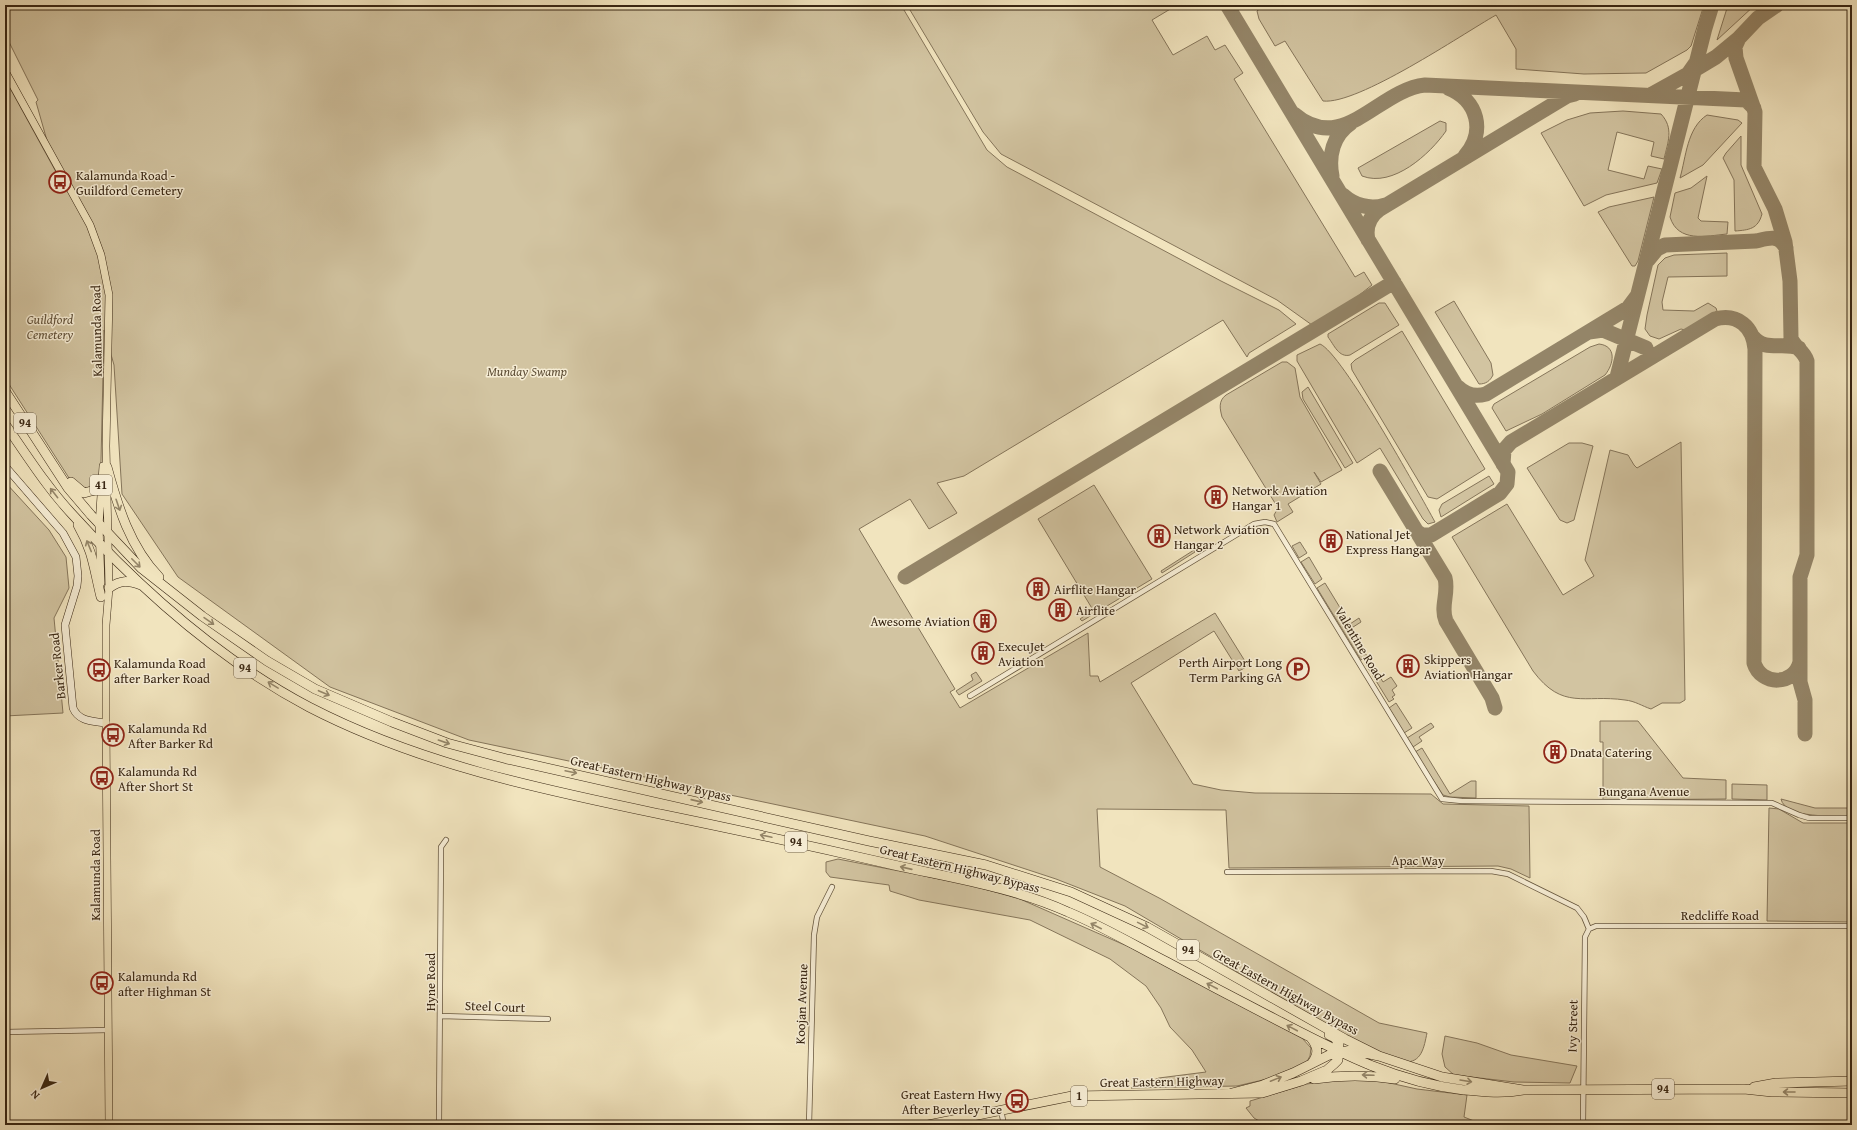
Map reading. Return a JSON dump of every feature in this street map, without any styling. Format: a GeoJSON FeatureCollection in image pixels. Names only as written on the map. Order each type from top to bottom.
{"type":"FeatureCollection","features":[{"type":"Feature","properties":{"kind":"highway","name":"Great Eastern Highway Bypass"},"geometry":{"type":"LineString","coordinates":[[5,391],[68,488],[108,535],[141,568],[178,598],[268,661],[315,689],[392,722],[447,743],[507,759],[869,841],[986,865],[1071,892],[1147,927],[1308,1018],[1379,1056]]}},
{"type":"Feature","properties":{"kind":"highway","name":"Great Eastern Highway Bypass"},"geometry":{"type":"LineString","coordinates":[[5,424],[43,479],[70,512],[144,586],[220,650],[258,676],[308,706],[385,743],[443,763],[583,798],[784,839],[1015,893],[1066,911],[1339,1052]]}},
{"type":"Feature","properties":{"kind":"highway"},"geometry":{"type":"LineString","coordinates":[[46,455],[78,490],[84,493],[95,490],[101,481]]}},
{"type":"Feature","properties":{"kind":"highway"},"geometry":{"type":"LineString","coordinates":[[107,467],[124,523],[132,539],[154,572],[178,598]]}},
{"type":"Feature","properties":{"kind":"highway"},"geometry":{"type":"LineString","coordinates":[[70,512],[88,542],[94,559],[101,597]]}},
{"type":"Feature","properties":{"kind":"highway"},"geometry":{"type":"LineString","coordinates":[[109,588],[118,582],[125,580],[144,586]]}},
{"type":"Feature","properties":{"kind":"highway"},"geometry":{"type":"LineString","coordinates":[[1308,1018],[1310,1024],[1338,1042],[1339,1052]]}},
{"type":"Feature","properties":{"kind":"highway"},"geometry":{"type":"LineString","coordinates":[[1310,1038],[1317,1048],[1317,1056],[1312,1063]]}},
{"type":"Feature","properties":{"kind":"highway","name":"Great Eastern Highway"},"geometry":{"type":"LineString","coordinates":[[1232,1093],[1263,1085],[1339,1052],[1351,1050],[1379,1056],[1442,1077],[1523,1090],[1744,1089],[1772,1092],[1852,1094]]}},
{"type":"Feature","properties":{"kind":"highway","name":"Great Eastern Highway"},"geometry":{"type":"LineString","coordinates":[[1339,1052],[1376,1068],[1420,1083],[1506,1093],[1523,1090]]}},
{"type":"Feature","properties":{"kind":"highway","name":"Great Eastern Highway"},"geometry":{"type":"LineString","coordinates":[[928,1125],[1072,1096],[1262,1093],[1301,1081],[1327,1070],[1338,1060],[1339,1052]]}},
{"type":"Feature","properties":{"kind":"highway","name":"1"},"geometry":{"type":"LineString","coordinates":[[1301,1081],[1334,1076],[1370,1075],[1420,1083]]}},
{"type":"Feature","properties":{"kind":"highway","name":"Great Eastern Highway"},"geometry":{"type":"LineString","coordinates":[[1744,1089],[1776,1083],[1852,1082]]}},
{"type":"Feature","properties":{"kind":"main road","name":"Kalamunda Road"},"geometry":{"type":"LineString","coordinates":[[5,71],[82,208],[101,255],[106,272],[110,308],[106,446],[109,551],[109,588],[106,625],[109,1125]]}},
{"type":"Feature","properties":{"kind":"main road","name":"Kalamunda Road"},"geometry":{"type":"LineString","coordinates":[[106,446],[101,481],[99,525],[101,597],[106,625]]}},
{"type":"Feature","properties":{"kind":"street","name":"Barker Road"},"geometry":{"type":"LineString","coordinates":[[5,466],[63,533],[73,549],[78,576],[74,595],[66,617],[65,635],[73,708],[75,713],[85,720],[106,722]]}},
{"type":"Feature","properties":{"kind":"street","name":"Valentine Road"},"geometry":{"type":"LineString","coordinates":[[970,696],[1254,524],[1262,522],[1274,524],[1437,793]]}},
{"type":"Feature","properties":{"kind":"street","name":"Bungana Avenue"},"geometry":{"type":"LineString","coordinates":[[1437,793],[1442,799],[1454,801],[1772,803],[1799,816],[1809,818],[1852,818]]}},
{"type":"Feature","properties":{"kind":"street","name":"Hyne Road"},"geometry":{"type":"LineString","coordinates":[[439,1125],[442,847],[446,840]]}},
{"type":"Feature","properties":{"kind":"street","name":"Apac Way"},"geometry":{"type":"LineString","coordinates":[[1227,872],[1503,872],[1577,908],[1589,929]]}},
{"type":"Feature","properties":{"kind":"street","name":"Koojan Avenue"},"geometry":{"type":"LineString","coordinates":[[809,1125],[814,935],[817,918],[832,887]]}},
{"type":"Feature","properties":{"kind":"street","name":"Redcliffe Road"},"geometry":{"type":"LineString","coordinates":[[1589,929],[1596,926],[1852,926]]}},
{"type":"Feature","properties":{"kind":"street","name":"Ivy Street"},"geometry":{"type":"LineString","coordinates":[[1583,1125],[1582,1090],[1585,937],[1589,929]]}},
{"type":"Feature","properties":{"kind":"street","name":"Steel Court"},"geometry":{"type":"LineString","coordinates":[[441,1016],[548,1019]]}},
{"type":"Feature","properties":{"kind":"street"},"geometry":{"type":"LineString","coordinates":[[5,1032],[109,1030]]}},
{"type":"Feature","properties":{"kind":"street"},"geometry":{"type":"LineString","coordinates":[[1001,1110],[1004,1125]]}},
{"type":"Feature","properties":{"kind":"green space","name":"Munday Swamp"},"geometry":{"type":"Polygon","coordinates":[[[5,5],[901,5],[987,150],[1007,167],[1221,281],[1279,310],[1296,324],[1249,353],[1247,357],[1223,320],[964,476],[937,483],[957,513],[929,529],[910,499],[859,529],[955,689],[950,692],[960,708],[1088,633],[1090,676],[1098,676],[1100,682],[1215,613],[1248,666],[1239,671],[1214,631],[1131,683],[1193,784],[1221,790],[1255,793],[1431,794],[1443,804],[1529,806],[1530,878],[1511,869],[1498,866],[1229,868],[1226,810],[1097,809],[1100,867],[1161,899],[1379,1023],[1427,1033],[1421,1053],[1415,1060],[1404,1062],[1363,1046],[1253,984],[1249,979],[1125,906],[1056,879],[925,836],[469,740],[330,687],[178,577],[122,494],[114,365],[104,330],[100,470],[94,485],[86,489],[69,478],[5,378],[5,79],[56,172],[36,102],[38,100],[5,34],[5,5]]]}},
{"type":"Feature","properties":{"kind":"green space"},"geometry":{"type":"Polygon","coordinates":[[[907,5],[1177,5],[1152,20],[1173,55],[1207,36],[1215,50],[1225,45],[1243,73],[1234,79],[1355,277],[1364,272],[1372,285],[1358,296],[1312,325],[1277,300],[1001,154],[983,132],[907,5]]]}},
{"type":"Feature","properties":{"kind":"green space"},"geometry":{"type":"Polygon","coordinates":[[[1264,5],[1704,5],[1691,46],[1687,50],[1646,73],[1584,74],[1516,69],[1516,49],[1496,15],[1384,81],[1360,92],[1339,99],[1323,101],[1285,41],[1275,46],[1259,19],[1257,11],[1264,5]]]}},
{"type":"Feature","properties":{"kind":"green space"},"geometry":{"type":"Polygon","coordinates":[[[1728,5],[1755,5],[1717,40],[1728,5]]]}},
{"type":"Feature","properties":{"kind":"green space"},"geometry":{"type":"Polygon","coordinates":[[[1623,111],[1661,114],[1668,125],[1669,130],[1664,159],[1651,156],[1654,142],[1617,132],[1608,170],[1644,179],[1648,166],[1662,169],[1657,183],[1606,195],[1584,206],[1541,133],[1567,120],[1590,113],[1623,111]]]}},
{"type":"Feature","properties":{"kind":"green space"},"geometry":{"type":"Polygon","coordinates":[[[1707,115],[1738,120],[1742,123],[1703,165],[1680,178],[1691,135],[1695,127],[1707,115]]]}},
{"type":"Feature","properties":{"kind":"green space"},"geometry":{"type":"Polygon","coordinates":[[[1440,121],[1446,123],[1446,131],[1421,159],[1410,167],[1386,177],[1374,178],[1362,176],[1358,168],[1440,121]]]}},
{"type":"Feature","properties":{"kind":"green space"},"geometry":{"type":"Polygon","coordinates":[[[1741,136],[1741,165],[1762,214],[1758,223],[1752,228],[1735,231],[1734,180],[1723,158],[1741,136]]]}},
{"type":"Feature","properties":{"kind":"green space"},"geometry":{"type":"Polygon","coordinates":[[[1707,176],[1698,218],[1701,221],[1728,222],[1727,234],[1694,236],[1679,231],[1670,217],[1675,193],[1691,188],[1707,176]]]}},
{"type":"Feature","properties":{"kind":"green space"},"geometry":{"type":"Polygon","coordinates":[[[1654,197],[1638,261],[1635,266],[1632,266],[1598,212],[1609,207],[1654,197]]]}},
{"type":"Feature","properties":{"kind":"green space"},"geometry":{"type":"Polygon","coordinates":[[[1727,253],[1727,276],[1668,277],[1662,302],[1663,310],[1694,311],[1708,303],[1716,308],[1717,311],[1685,330],[1681,329],[1659,339],[1650,336],[1645,329],[1658,265],[1665,258],[1674,255],[1727,253]]]}},
{"type":"Feature","properties":{"kind":"green space"},"geometry":{"type":"Polygon","coordinates":[[[1454,301],[1491,363],[1493,375],[1486,383],[1479,384],[1435,312],[1454,301]]]}},
{"type":"Feature","properties":{"kind":"green space"},"geometry":{"type":"Polygon","coordinates":[[[1379,303],[1385,303],[1399,325],[1350,355],[1343,355],[1340,353],[1328,337],[1328,334],[1379,303]]]}},
{"type":"Feature","properties":{"kind":"green space"},"geometry":{"type":"Polygon","coordinates":[[[1402,331],[1485,469],[1437,499],[1428,497],[1352,370],[1351,364],[1355,360],[1402,331]]]}},
{"type":"Feature","properties":{"kind":"green space"},"geometry":{"type":"Polygon","coordinates":[[[1320,344],[1331,353],[1362,397],[1435,522],[1428,524],[1423,519],[1380,448],[1357,463],[1297,361],[1297,355],[1320,344]]]}},
{"type":"Feature","properties":{"kind":"green space"},"geometry":{"type":"Polygon","coordinates":[[[1599,344],[1605,345],[1609,348],[1612,356],[1612,361],[1605,375],[1542,414],[1506,431],[1492,408],[1494,404],[1590,347],[1599,344]]]}},
{"type":"Feature","properties":{"kind":"green space"},"geometry":{"type":"Polygon","coordinates":[[[1282,362],[1287,362],[1295,368],[1300,397],[1342,470],[1321,482],[1314,472],[1321,484],[1288,504],[1293,512],[1277,522],[1274,515],[1278,508],[1222,417],[1220,405],[1223,397],[1282,362]]]}},
{"type":"Feature","properties":{"kind":"green space"},"geometry":{"type":"Polygon","coordinates":[[[1308,387],[1353,463],[1345,468],[1303,399],[1302,392],[1308,387]]]}},
{"type":"Feature","properties":{"kind":"green space"},"geometry":{"type":"Polygon","coordinates":[[[1681,442],[1685,700],[1680,703],[1662,703],[1651,709],[1635,702],[1611,699],[1575,698],[1554,692],[1533,671],[1452,537],[1507,504],[1563,595],[1594,576],[1585,560],[1610,450],[1628,455],[1637,468],[1681,442]]]}},
{"type":"Feature","properties":{"kind":"green space"},"geometry":{"type":"Polygon","coordinates":[[[1569,443],[1582,443],[1593,446],[1574,520],[1567,523],[1560,520],[1527,468],[1569,443]]]}},
{"type":"Feature","properties":{"kind":"green space"},"geometry":{"type":"Polygon","coordinates":[[[1489,476],[1494,484],[1441,517],[1439,510],[1442,504],[1489,476]]]}},
{"type":"Feature","properties":{"kind":"green space"},"geometry":{"type":"Polygon","coordinates":[[[5,482],[49,530],[66,557],[69,588],[54,618],[63,713],[5,716],[5,482]]]}},
{"type":"Feature","properties":{"kind":"green space"},"geometry":{"type":"Polygon","coordinates":[[[1094,485],[1152,579],[1082,621],[1080,619],[1093,610],[1038,519],[1094,485]]]}},
{"type":"Feature","properties":{"kind":"green space"},"geometry":{"type":"Polygon","coordinates":[[[1300,542],[1307,553],[1299,558],[1292,546],[1300,542]]]}},
{"type":"Feature","properties":{"kind":"green space"},"geometry":{"type":"Polygon","coordinates":[[[1194,550],[1195,552],[1162,573],[1161,571],[1194,550]]]}},
{"type":"Feature","properties":{"kind":"green space"},"geometry":{"type":"Polygon","coordinates":[[[1309,557],[1322,579],[1315,584],[1301,562],[1309,557]]]}},
{"type":"Feature","properties":{"kind":"green space"},"geometry":{"type":"Polygon","coordinates":[[[1325,583],[1350,624],[1359,618],[1361,622],[1350,629],[1367,656],[1361,660],[1317,588],[1325,583]]]}},
{"type":"Feature","properties":{"kind":"green space"},"geometry":{"type":"Polygon","coordinates":[[[1370,660],[1383,682],[1391,677],[1397,686],[1392,690],[1395,695],[1392,697],[1394,699],[1389,702],[1365,663],[1370,660]]]}},
{"type":"Feature","properties":{"kind":"green space"},"geometry":{"type":"Polygon","coordinates":[[[976,672],[982,681],[959,695],[956,691],[973,680],[971,675],[976,672]]]}},
{"type":"Feature","properties":{"kind":"green space"},"geometry":{"type":"Polygon","coordinates":[[[1396,703],[1412,728],[1404,733],[1389,708],[1396,703]]]}},
{"type":"Feature","properties":{"kind":"green space"},"geometry":{"type":"Polygon","coordinates":[[[1600,721],[1638,721],[1683,778],[1726,780],[1726,799],[1603,800],[1603,742],[1600,742],[1600,721]]]}},
{"type":"Feature","properties":{"kind":"green space"},"geometry":{"type":"Polygon","coordinates":[[[1431,723],[1434,727],[1419,737],[1422,741],[1413,747],[1407,738],[1431,723]]]}},
{"type":"Feature","properties":{"kind":"green space"},"geometry":{"type":"Polygon","coordinates":[[[1422,748],[1450,794],[1471,781],[1476,781],[1476,798],[1450,797],[1443,795],[1415,752],[1422,748]]]}},
{"type":"Feature","properties":{"kind":"green space"},"geometry":{"type":"Polygon","coordinates":[[[1732,784],[1767,785],[1767,800],[1732,799],[1732,784]]]}},
{"type":"Feature","properties":{"kind":"green space"},"geometry":{"type":"Polygon","coordinates":[[[1781,799],[1815,808],[1852,808],[1852,816],[1824,816],[1801,813],[1792,810],[1785,805],[1781,799]]]}},
{"type":"Feature","properties":{"kind":"green space"},"geometry":{"type":"Polygon","coordinates":[[[1769,808],[1779,809],[1803,823],[1852,823],[1852,922],[1767,921],[1769,808]]]}},
{"type":"Feature","properties":{"kind":"green space"},"geometry":{"type":"Polygon","coordinates":[[[838,859],[970,885],[1020,899],[1136,950],[1302,1038],[1311,1048],[1310,1056],[1306,1063],[1267,1079],[1237,1086],[1131,1088],[1159,1078],[1206,1072],[1192,1050],[1170,1027],[1161,1008],[1146,986],[1110,959],[1030,920],[919,900],[890,891],[889,885],[830,877],[826,872],[826,862],[838,859]]]}},
{"type":"Feature","properties":{"kind":"green space"},"geometry":{"type":"Polygon","coordinates":[[[1445,1036],[1477,1043],[1511,1055],[1577,1066],[1570,1083],[1514,1082],[1454,1075],[1445,1067],[1442,1054],[1445,1036]]]}},
{"type":"Feature","properties":{"kind":"green space"},"geometry":{"type":"Polygon","coordinates":[[[1367,1078],[1417,1089],[1467,1095],[1464,1117],[1484,1125],[1266,1125],[1254,1118],[1246,1108],[1250,1106],[1250,1101],[1307,1084],[1337,1079],[1367,1078]]]}},
{"type":"Feature","properties":{"kind":"taxiway"},"geometry":{"type":"LineString","coordinates":[[1227,5],[1508,472],[1507,484],[1500,493],[1431,535],[1422,535],[1416,531]]}},
{"type":"Feature","properties":{"kind":"taxiway"},"geometry":{"type":"LineString","coordinates":[[1617,377],[1712,5]]}},
{"type":"Feature","properties":{"kind":"taxiway"},"geometry":{"type":"LineString","coordinates":[[1777,5],[1758,18],[1739,38],[1735,47],[1736,58],[1755,112],[1754,167],[1775,209],[1785,242],[1790,281],[1791,338],[1794,344],[1804,354],[1807,361],[1807,555],[1800,577],[1800,682],[1805,700],[1805,734]]}},
{"type":"Feature","properties":{"kind":"taxiway"},"geometry":{"type":"LineString","coordinates":[[1691,72],[1716,57],[1739,38]]}},
{"type":"Feature","properties":{"kind":"taxiway"},"geometry":{"type":"LineString","coordinates":[[1652,94],[1688,74],[1695,64]]}},
{"type":"Feature","properties":{"kind":"taxiway"},"geometry":{"type":"LineString","coordinates":[[1294,114],[1312,125],[1329,128],[1345,125],[1408,89],[1425,85],[1746,100],[1754,108]]}},
{"type":"Feature","properties":{"kind":"taxiway"},"geometry":{"type":"LineString","coordinates":[[1448,88],[1458,93],[1466,100],[1472,108],[1476,118],[1477,127],[1475,137],[1472,147],[1465,156]]}},
{"type":"Feature","properties":{"kind":"taxiway"},"geometry":{"type":"LineString","coordinates":[[1368,240],[1367,231],[1369,223],[1373,215],[1380,209],[1567,96],[1575,94]]}},
{"type":"Feature","properties":{"kind":"taxiway"},"geometry":{"type":"LineString","coordinates":[[1332,176],[1331,161],[1333,146],[1340,134],[1351,123]]}},
{"type":"Feature","properties":{"kind":"taxiway"},"geometry":{"type":"LineString","coordinates":[[1343,195],[1347,199],[1362,206],[1374,207],[1385,205]]}},
{"type":"Feature","properties":{"kind":"taxiway"},"geometry":{"type":"LineString","coordinates":[[1648,260],[1657,249],[1665,245],[1756,241],[1773,238],[1780,241],[1786,248]]}},
{"type":"Feature","properties":{"kind":"taxiway"},"geometry":{"type":"LineString","coordinates":[[905,577],[1394,282]]}},
{"type":"Feature","properties":{"kind":"taxiway"},"geometry":{"type":"LineString","coordinates":[[1458,387],[1471,395],[1486,394],[1628,308],[1637,296]]}},
{"type":"Feature","properties":{"kind":"taxiway"},"geometry":{"type":"LineString","coordinates":[[1503,464],[1504,450],[1511,442],[1715,319],[1731,318],[1737,320],[1748,328],[1754,341],[1755,349],[1754,663],[1758,671],[1763,676],[1777,680],[1785,679],[1791,676],[1797,670],[1800,662]]}},
{"type":"Feature","properties":{"kind":"taxiway"},"geometry":{"type":"LineString","coordinates":[[1589,332],[1603,330],[1646,348]]}},
{"type":"Feature","properties":{"kind":"taxiway"},"geometry":{"type":"LineString","coordinates":[[1753,337],[1758,342],[1763,344],[1793,346],[1799,348]]}},
{"type":"Feature","properties":{"kind":"taxiway"},"geometry":{"type":"LineString","coordinates":[[1380,471],[1445,578],[1446,589],[1444,616],[1492,698],[1495,708]]}},
{"type":"Feature","properties":{"kind":"place","name":"Kalamunda Road - Guildford Cemetery"},"geometry":{"type":"Point","coordinates":[60,182]}},
{"type":"Feature","properties":{"kind":"place","name":"Network Aviation Hangar 1"},"geometry":{"type":"Point","coordinates":[1216,497]}},
{"type":"Feature","properties":{"kind":"place","name":"Network Aviation Hangar 2"},"geometry":{"type":"Point","coordinates":[1159,536]}},
{"type":"Feature","properties":{"kind":"place","name":"National Jet Express Hangar"},"geometry":{"type":"Point","coordinates":[1331,541]}},
{"type":"Feature","properties":{"kind":"place","name":"Airflite Hangar"},"geometry":{"type":"Point","coordinates":[1038,589]}},
{"type":"Feature","properties":{"kind":"place","name":"Airflite"},"geometry":{"type":"Point","coordinates":[1060,610]}},
{"type":"Feature","properties":{"kind":"place","name":"Awesome Aviation"},"geometry":{"type":"Point","coordinates":[985,621]}},
{"type":"Feature","properties":{"kind":"place","name":"ExecuJet Aviation"},"geometry":{"type":"Point","coordinates":[983,653]}},
{"type":"Feature","properties":{"kind":"place","name":"Skippers Aviation Hangar"},"geometry":{"type":"Point","coordinates":[1408,666]}},
{"type":"Feature","properties":{"kind":"place","name":"Perth Airport Long Term Parking GA"},"geometry":{"type":"Point","coordinates":[1298,669]}},
{"type":"Feature","properties":{"kind":"place","name":"Kalamunda Road after Barker Road"},"geometry":{"type":"Point","coordinates":[99,670]}},
{"type":"Feature","properties":{"kind":"place","name":"Kalamunda Rd After Barker Rd"},"geometry":{"type":"Point","coordinates":[113,735]}},
{"type":"Feature","properties":{"kind":"place","name":"Dnata Catering"},"geometry":{"type":"Point","coordinates":[1555,752]}},
{"type":"Feature","properties":{"kind":"place","name":"Kalamunda Rd After Short St"},"geometry":{"type":"Point","coordinates":[102,778]}},
{"type":"Feature","properties":{"kind":"place","name":"Kalamunda Rd after Highman St"},"geometry":{"type":"Point","coordinates":[102,983]}},
{"type":"Feature","properties":{"kind":"place","name":"Great Eastern Hwy After Beverley Tce"},"geometry":{"type":"Point","coordinates":[1017,1101]}},
{"type":"Feature","properties":{"kind":"park label","name":"Guildford Cemetery"},"geometry":{"type":"Point","coordinates":[50,326]}}]}
